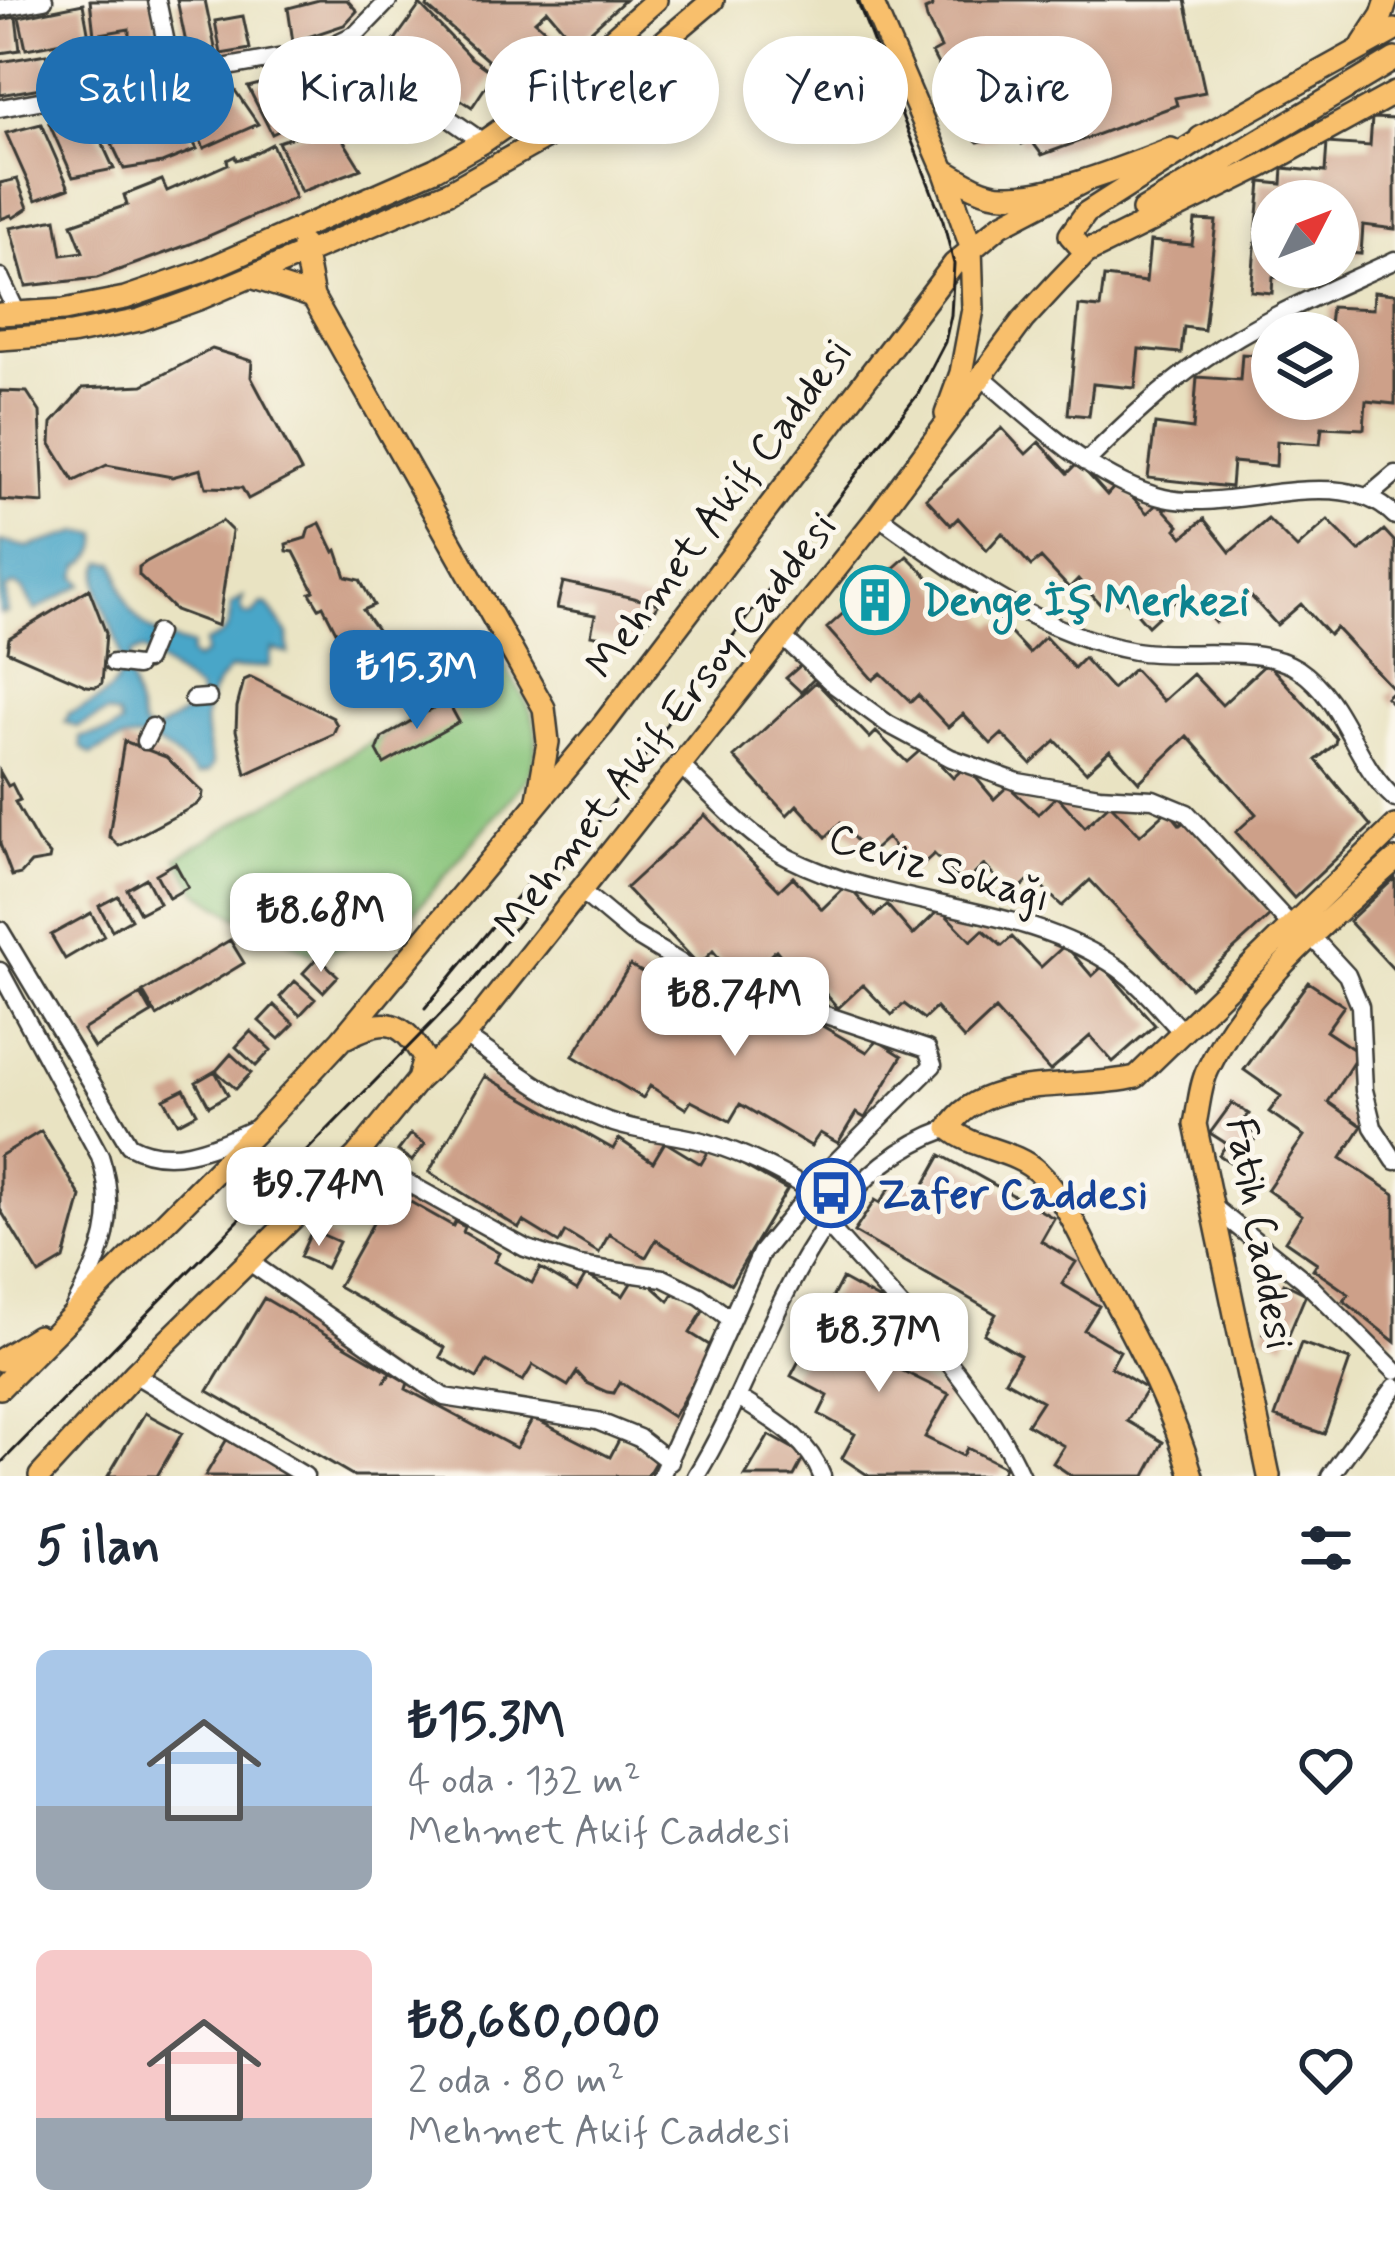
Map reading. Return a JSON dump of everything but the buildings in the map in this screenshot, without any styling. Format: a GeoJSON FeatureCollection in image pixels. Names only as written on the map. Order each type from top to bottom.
{"type":"FeatureCollection","features":[{"type":"Feature","properties":{"kind":"main road"},"geometry":{"type":"LineString","coordinates":[[0,339],[71,334],[140,320],[449,192],[559,130],[713,0]]}},
{"type":"Feature","properties":{"kind":"main road"},"geometry":{"type":"LineString","coordinates":[[871,0],[886,36]]}},
{"type":"Feature","properties":{"kind":"main road"},"geometry":{"type":"LineString","coordinates":[[882,0],[888,36]]}},
{"type":"Feature","properties":{"kind":"main road"},"geometry":{"type":"LineString","coordinates":[[1359,50],[1388,0]]}},
{"type":"Feature","properties":{"kind":"main road"},"geometry":{"type":"LineString","coordinates":[[8,314],[64,310],[125,298],[201,272],[435,169],[542,101],[655,2]]}},
{"type":"Feature","properties":{"kind":"main road"},"geometry":{"type":"LineString","coordinates":[[1395,30],[1208,135],[1086,213],[1070,235],[1086,254],[1134,216],[1395,59]]}},
{"type":"Feature","properties":{"kind":"main road"},"geometry":{"type":"LineString","coordinates":[[908,87],[971,247],[973,309],[962,373],[937,437]]}},
{"type":"Feature","properties":{"kind":"main road","name":"Mehmet Akif Ersoy Caddesi"},"geometry":{"type":"LineString","coordinates":[[40,1476],[134,1374],[357,1155],[418,1081],[465,1036],[878,516],[1023,320],[1086,254],[1395,93]]}},
{"type":"Feature","properties":{"kind":"main road"},"geometry":{"type":"LineString","coordinates":[[944,170],[1004,196],[1084,181],[1208,135]]}},
{"type":"Feature","properties":{"kind":"main road","name":"Mehmet Akif Caddesi"},"geometry":{"type":"LineString","coordinates":[[0,1388],[341,1040],[536,808],[908,321],[971,247],[1001,225],[1084,181]]}},
{"type":"Feature","properties":{"kind":"main road"},"geometry":{"type":"LineString","coordinates":[[305,226],[302,255],[313,297],[544,708],[548,742],[536,808]]}},
{"type":"Feature","properties":{"kind":"main road"},"geometry":{"type":"LineString","coordinates":[[251,277],[313,297]]}},
{"type":"Feature","properties":{"kind":"main road","name":"Fatih Caddesi"},"geometry":{"type":"LineString","coordinates":[[1271,1471],[1195,1124],[1205,1072],[1302,932],[1395,826]]}},
{"type":"Feature","properties":{"kind":"main road","name":"Fatih Caddesi"},"geometry":{"type":"LineString","coordinates":[[949,1128],[967,1105],[993,1093],[1136,1078],[1302,932],[1395,860]]}},
{"type":"Feature","properties":{"kind":"main road"},"geometry":{"type":"LineString","coordinates":[[341,1040],[370,1025],[386,1023],[406,1030],[424,1058],[418,1081]]}},
{"type":"Feature","properties":{"kind":"main road"},"geometry":{"type":"LineString","coordinates":[[1183,1033],[1204,1046],[1212,1062]]}},
{"type":"Feature","properties":{"kind":"main road"},"geometry":{"type":"LineString","coordinates":[[949,1128],[962,1140],[1035,1169],[1061,1200],[1164,1398],[1192,1476]]}},
{"type":"Feature","properties":{"kind":"main road"},"geometry":{"type":"LineString","coordinates":[[0,1360],[69,1316]]}},
{"type":"Feature","properties":{"kind":"street"},"geometry":{"type":"LineString","coordinates":[[0,8],[44,0]]}},
{"type":"Feature","properties":{"kind":"street"},"geometry":{"type":"LineString","coordinates":[[157,0],[164,36]]}},
{"type":"Feature","properties":{"kind":"street"},"geometry":{"type":"LineString","coordinates":[[352,36],[389,0]]}},
{"type":"Feature","properties":{"kind":"street"},"geometry":{"type":"LineString","coordinates":[[0,108],[36,102]]}},
{"type":"Feature","properties":{"kind":"street"},"geometry":{"type":"LineString","coordinates":[[461,127],[483,142]]}},
{"type":"Feature","properties":{"kind":"street"},"geometry":{"type":"LineString","coordinates":[[1086,462],[1148,401],[1208,355],[1283,312],[1395,260]]}},
{"type":"Feature","properties":{"kind":"street"},"geometry":{"type":"LineString","coordinates":[[0,278],[8,314]]}},
{"type":"Feature","properties":{"kind":"street"},"geometry":{"type":"LineString","coordinates":[[982,377],[1086,462],[1163,498],[1199,501],[1336,490],[1369,496],[1395,516]]}},
{"type":"Feature","properties":{"kind":"street"},"geometry":{"type":"LineString","coordinates":[[1369,496],[1395,474]]}},
{"type":"Feature","properties":{"kind":"street"},"geometry":{"type":"LineString","coordinates":[[878,516],[1008,605],[1071,632],[1136,651],[1266,658],[1294,666],[1327,693],[1378,784],[1395,799]]}},
{"type":"Feature","properties":{"kind":"street"},"geometry":{"type":"LineString","coordinates":[[113,663],[142,663],[157,633]]}},
{"type":"Feature","properties":{"kind":"street"},"geometry":{"type":"LineString","coordinates":[[782,636],[833,684],[888,724],[951,758],[1018,782],[1099,796],[1153,799],[1187,813],[1347,975],[1360,1006],[1364,1090],[1373,1127],[1395,1161]]}},
{"type":"Feature","properties":{"kind":"street","name":"Ceviz Sokağı"},"geometry":{"type":"LineString","coordinates":[[678,764],[753,834],[790,858],[844,878],[1036,928],[1120,969],[1183,1033]]}},
{"type":"Feature","properties":{"kind":"street"},"geometry":{"type":"LineString","coordinates":[[248,1261],[444,1397],[598,1421],[639,1438],[665,1469],[761,1253],[811,1190],[933,1065],[927,1049],[820,1013],[736,996],[631,933],[581,890]]}},
{"type":"Feature","properties":{"kind":"street"},"geometry":{"type":"LineString","coordinates":[[0,930],[128,1145],[151,1157],[205,1151],[260,1126]]}},
{"type":"Feature","properties":{"kind":"street"},"geometry":{"type":"LineString","coordinates":[[0,971],[100,1156],[110,1187],[107,1232],[94,1270],[69,1316]]}},
{"type":"Feature","properties":{"kind":"street"},"geometry":{"type":"LineString","coordinates":[[465,1036],[546,1092],[600,1118],[642,1132],[705,1141],[753,1158],[811,1190]]}},
{"type":"Feature","properties":{"kind":"street","name":"Fatih Caddesi"},"geometry":{"type":"LineString","coordinates":[[696,1476],[720,1438],[782,1294],[827,1224],[895,1154],[919,1138],[949,1128]]}},
{"type":"Feature","properties":{"kind":"street"},"geometry":{"type":"LineString","coordinates":[[357,1155],[525,1248],[579,1266],[663,1278],[700,1296],[729,1318]]}},
{"type":"Feature","properties":{"kind":"street"},"geometry":{"type":"LineString","coordinates":[[1211,1204],[1304,1280],[1395,1370]]}},
{"type":"Feature","properties":{"kind":"street"},"geometry":{"type":"LineString","coordinates":[[827,1224],[955,1373],[992,1424],[1021,1476]]}},
{"type":"Feature","properties":{"kind":"street"},"geometry":{"type":"LineString","coordinates":[[134,1374],[305,1476]]}},
{"type":"Feature","properties":{"kind":"street"},"geometry":{"type":"LineString","coordinates":[[1330,1476],[1395,1387]]}},
{"type":"Feature","properties":{"kind":"street"},"geometry":{"type":"LineString","coordinates":[[737,1397],[796,1435],[822,1476]]}},
{"type":"Feature","properties":{"kind":"green space"},"geometry":{"type":"Polygon","coordinates":[[[503,663],[528,705],[536,730],[528,777],[390,941],[310,953],[262,925],[236,917],[198,892],[177,858],[503,663]]]}},
{"type":"Feature","properties":{"kind":"water"},"geometry":{"type":"Polygon","coordinates":[[[79,532],[98,533],[95,553],[76,576],[83,584],[35,611],[23,589],[14,585],[6,589],[7,613],[0,614],[0,541],[28,547],[79,532]]]}},
{"type":"Feature","properties":{"kind":"water"},"geometry":{"type":"Polygon","coordinates":[[[103,562],[115,563],[134,614],[158,634],[192,645],[190,655],[195,660],[205,654],[205,642],[226,630],[231,605],[243,597],[244,614],[252,615],[262,604],[268,605],[288,634],[289,654],[272,649],[269,666],[230,669],[213,692],[206,714],[213,765],[208,772],[197,775],[147,740],[123,740],[91,755],[81,747],[80,737],[121,725],[118,716],[107,713],[77,727],[65,722],[69,713],[101,698],[117,680],[121,661],[98,580],[103,562]],[[143,650],[131,654],[128,671],[143,727],[153,733],[200,703],[199,691],[143,650]]]}},
{"type":"Feature","properties":{"kind":"tram line"},"geometry":{"type":"LineString","coordinates":[[0,1464],[472,982],[617,798],[674,713],[918,394],[945,342],[954,264],[943,221],[857,0]]}},
{"type":"Feature","properties":{"kind":"tram line"},"geometry":{"type":"LineString","coordinates":[[425,1008],[528,883]]}},
{"type":"Feature","properties":{"kind":"place","name":"Denge İş Merkezi"},"geometry":{"type":"Point","coordinates":[875,600]}},
{"type":"Feature","properties":{"kind":"place","name":"Zafer Caddesi"},"geometry":{"type":"Point","coordinates":[831,1193]}}]}
